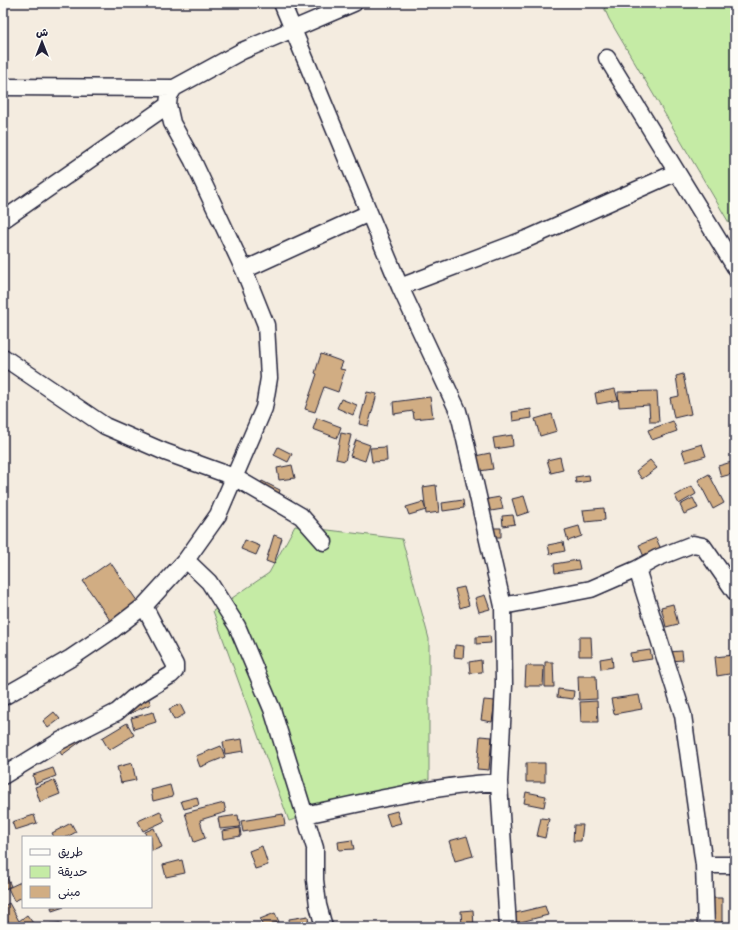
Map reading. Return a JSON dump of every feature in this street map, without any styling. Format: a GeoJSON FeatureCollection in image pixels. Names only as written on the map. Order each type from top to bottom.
{"type":"FeatureCollection","features":[{"type":"Feature","properties":{"kind":"street"},"geometry":{"type":"LineString","coordinates":[[282,3],[400,287],[458,412],[503,606],[504,685],[499,782],[508,927]]}},
{"type":"Feature","properties":{"kind":"street"},"geometry":{"type":"LineString","coordinates":[[3,697],[72,658],[114,629],[144,606],[186,560],[218,515],[264,408],[269,378],[266,325],[244,270],[193,161],[172,123],[168,105],[168,96],[174,88],[242,51],[354,3]]}},
{"type":"Feature","properties":{"kind":"street"},"geometry":{"type":"LineString","coordinates":[[607,58],[735,268]]}},
{"type":"Feature","properties":{"kind":"street"},"geometry":{"type":"LineString","coordinates":[[3,87],[174,88]]}},
{"type":"Feature","properties":{"kind":"street"},"geometry":{"type":"LineString","coordinates":[[3,220],[168,105]]}},
{"type":"Feature","properties":{"kind":"street"},"geometry":{"type":"LineString","coordinates":[[400,287],[529,238],[677,172]]}},
{"type":"Feature","properties":{"kind":"street"},"geometry":{"type":"LineString","coordinates":[[244,270],[370,213]]}},
{"type":"Feature","properties":{"kind":"street"},"geometry":{"type":"LineString","coordinates":[[3,358],[105,426],[165,452],[234,477],[301,516],[324,542]]}},
{"type":"Feature","properties":{"kind":"street"},"geometry":{"type":"LineString","coordinates":[[503,606],[591,589],[637,569],[657,558],[694,544],[703,546],[735,592]]}},
{"type":"Feature","properties":{"kind":"street"},"geometry":{"type":"LineString","coordinates":[[186,560],[209,582],[237,626],[272,709],[316,848],[316,886],[318,905],[324,927]]}},
{"type":"Feature","properties":{"kind":"street"},"geometry":{"type":"LineString","coordinates":[[637,569],[683,715],[704,865],[706,927]]}},
{"type":"Feature","properties":{"kind":"street"},"geometry":{"type":"LineString","coordinates":[[3,776],[60,741],[117,712],[133,698],[171,676],[175,671],[175,665],[144,606]]}},
{"type":"Feature","properties":{"kind":"street"},"geometry":{"type":"LineString","coordinates":[[305,815],[393,795],[465,784],[499,782]]}},
{"type":"Feature","properties":{"kind":"street"},"geometry":{"type":"LineString","coordinates":[[704,865],[735,865]]}},
{"type":"Feature","properties":{"kind":"green space"},"geometry":{"type":"Polygon","coordinates":[[[602,3],[735,3],[735,233],[609,19],[602,3]]]}},
{"type":"Feature","properties":{"kind":"green space"},"geometry":{"type":"Polygon","coordinates":[[[295,526],[402,539],[429,639],[429,779],[289,821],[213,611],[269,573],[295,526]]]}},
{"type":"Feature","properties":{"kind":"building"},"geometry":{"type":"Polygon","coordinates":[[[321,354],[343,362],[340,369],[345,370],[338,392],[324,387],[315,412],[305,409],[317,374],[315,373],[321,354]]]}},
{"type":"Feature","properties":{"kind":"building"},"geometry":{"type":"Polygon","coordinates":[[[683,374],[691,414],[674,418],[670,398],[679,396],[676,376],[683,374]]]}},
{"type":"Feature","properties":{"kind":"building"},"geometry":{"type":"Polygon","coordinates":[[[615,389],[618,400],[597,404],[595,393],[615,389]]]}},
{"type":"Feature","properties":{"kind":"building"},"geometry":{"type":"Polygon","coordinates":[[[657,391],[659,422],[650,422],[649,405],[619,407],[618,392],[657,391]]]}},
{"type":"Feature","properties":{"kind":"building"},"geometry":{"type":"Polygon","coordinates":[[[367,392],[377,394],[368,426],[359,424],[367,392]]]}},
{"type":"Feature","properties":{"kind":"building"},"geometry":{"type":"Polygon","coordinates":[[[430,397],[433,417],[414,419],[413,411],[394,414],[393,402],[430,397]]]}},
{"type":"Feature","properties":{"kind":"building"},"geometry":{"type":"Polygon","coordinates":[[[341,399],[357,405],[353,415],[337,408],[341,399]]]}},
{"type":"Feature","properties":{"kind":"building"},"geometry":{"type":"Polygon","coordinates":[[[531,409],[532,418],[513,421],[512,412],[531,409]]]}},
{"type":"Feature","properties":{"kind":"building"},"geometry":{"type":"Polygon","coordinates":[[[552,414],[557,431],[540,436],[535,419],[552,414]]]}},
{"type":"Feature","properties":{"kind":"building"},"geometry":{"type":"Polygon","coordinates":[[[317,418],[341,427],[337,438],[313,429],[317,418]]]}},
{"type":"Feature","properties":{"kind":"building"},"geometry":{"type":"Polygon","coordinates":[[[673,421],[677,431],[652,440],[648,430],[673,421]]]}},
{"type":"Feature","properties":{"kind":"building"},"geometry":{"type":"Polygon","coordinates":[[[341,433],[351,435],[345,461],[336,459],[341,433]]]}},
{"type":"Feature","properties":{"kind":"building"},"geometry":{"type":"Polygon","coordinates":[[[512,435],[513,446],[495,449],[493,438],[512,435]]]}},
{"type":"Feature","properties":{"kind":"building"},"geometry":{"type":"Polygon","coordinates":[[[356,440],[370,445],[365,461],[350,456],[356,440]]]}},
{"type":"Feature","properties":{"kind":"building"},"geometry":{"type":"Polygon","coordinates":[[[702,444],[706,456],[686,462],[682,450],[702,444]]]}},
{"type":"Feature","properties":{"kind":"building"},"geometry":{"type":"Polygon","coordinates":[[[278,447],[292,454],[288,462],[274,455],[278,447]]]}},
{"type":"Feature","properties":{"kind":"building"},"geometry":{"type":"Polygon","coordinates":[[[386,447],[387,461],[372,462],[370,448],[386,447]]]}},
{"type":"Feature","properties":{"kind":"building"},"geometry":{"type":"Polygon","coordinates":[[[490,453],[493,469],[473,472],[470,457],[490,453]]]}},
{"type":"Feature","properties":{"kind":"building"},"geometry":{"type":"Polygon","coordinates":[[[560,457],[563,470],[551,473],[547,460],[560,457]]]}},
{"type":"Feature","properties":{"kind":"building"},"geometry":{"type":"Polygon","coordinates":[[[650,460],[657,468],[642,479],[636,471],[650,460]]]}},
{"type":"Feature","properties":{"kind":"building"},"geometry":{"type":"Polygon","coordinates":[[[735,461],[735,473],[721,477],[718,466],[735,461]]]}},
{"type":"Feature","properties":{"kind":"building"},"geometry":{"type":"Polygon","coordinates":[[[292,465],[295,478],[279,480],[277,468],[292,465]]]}},
{"type":"Feature","properties":{"kind":"building"},"geometry":{"type":"Polygon","coordinates":[[[709,474],[724,503],[713,509],[698,480],[709,474]]]}},
{"type":"Feature","properties":{"kind":"building"},"geometry":{"type":"Polygon","coordinates":[[[589,475],[590,481],[576,483],[575,477],[589,475]]]}},
{"type":"Feature","properties":{"kind":"building"},"geometry":{"type":"Polygon","coordinates":[[[262,481],[280,490],[279,494],[292,500],[290,506],[257,491],[262,481]]]}},
{"type":"Feature","properties":{"kind":"building"},"geometry":{"type":"Polygon","coordinates":[[[436,485],[439,512],[426,514],[423,487],[436,485]]]}},
{"type":"Feature","properties":{"kind":"building"},"geometry":{"type":"Polygon","coordinates":[[[692,486],[696,494],[679,504],[675,496],[692,486]]]}},
{"type":"Feature","properties":{"kind":"building"},"geometry":{"type":"Polygon","coordinates":[[[524,496],[529,512],[517,516],[512,499],[524,496]]]}},
{"type":"Feature","properties":{"kind":"building"},"geometry":{"type":"Polygon","coordinates":[[[500,497],[503,509],[485,512],[482,500],[500,497]]]}},
{"type":"Feature","properties":{"kind":"building"},"geometry":{"type":"Polygon","coordinates":[[[693,498],[698,508],[684,514],[680,505],[693,498]]]}},
{"type":"Feature","properties":{"kind":"building"},"geometry":{"type":"Polygon","coordinates":[[[463,500],[464,508],[443,511],[442,503],[463,500]]]}},
{"type":"Feature","properties":{"kind":"building"},"geometry":{"type":"Polygon","coordinates":[[[423,502],[426,510],[409,515],[406,507],[423,502]]]}},
{"type":"Feature","properties":{"kind":"building"},"geometry":{"type":"Polygon","coordinates":[[[604,508],[605,520],[585,522],[583,510],[604,508]]]}},
{"type":"Feature","properties":{"kind":"building"},"geometry":{"type":"Polygon","coordinates":[[[513,515],[515,524],[503,526],[502,516],[513,515]]]}},
{"type":"Feature","properties":{"kind":"building"},"geometry":{"type":"Polygon","coordinates":[[[579,526],[582,536],[568,541],[565,530],[579,526]]]}},
{"type":"Feature","properties":{"kind":"building"},"geometry":{"type":"Polygon","coordinates":[[[489,528],[501,528],[501,537],[489,537],[489,528]]]}},
{"type":"Feature","properties":{"kind":"building"},"geometry":{"type":"Polygon","coordinates":[[[274,535],[282,538],[274,564],[266,561],[274,535]]]}},
{"type":"Feature","properties":{"kind":"building"},"geometry":{"type":"Polygon","coordinates":[[[656,538],[664,556],[647,564],[639,545],[656,538]]]}},
{"type":"Feature","properties":{"kind":"building"},"geometry":{"type":"Polygon","coordinates":[[[245,540],[260,546],[256,555],[241,549],[245,540]]]}},
{"type":"Feature","properties":{"kind":"building"},"geometry":{"type":"Polygon","coordinates":[[[563,542],[565,551],[550,554],[548,545],[563,542]]]}},
{"type":"Feature","properties":{"kind":"building"},"geometry":{"type":"Polygon","coordinates":[[[578,560],[580,569],[555,573],[554,564],[578,560]]]}},
{"type":"Feature","properties":{"kind":"building"},"geometry":{"type":"Polygon","coordinates":[[[110,562],[140,605],[112,623],[83,581],[110,562]]]}},
{"type":"Feature","properties":{"kind":"building"},"geometry":{"type":"Polygon","coordinates":[[[464,587],[469,605],[460,608],[455,589],[464,587]]]}},
{"type":"Feature","properties":{"kind":"building"},"geometry":{"type":"Polygon","coordinates":[[[485,595],[490,609],[479,612],[475,598],[485,595]]]}},
{"type":"Feature","properties":{"kind":"building"},"geometry":{"type":"Polygon","coordinates":[[[673,604],[678,624],[666,627],[661,607],[673,604]]]}},
{"type":"Feature","properties":{"kind":"building"},"geometry":{"type":"Polygon","coordinates":[[[490,636],[491,643],[476,644],[476,637],[490,636]]]}},
{"type":"Feature","properties":{"kind":"building"},"geometry":{"type":"Polygon","coordinates":[[[579,637],[591,637],[592,656],[579,656],[579,637]]]}},
{"type":"Feature","properties":{"kind":"building"},"geometry":{"type":"Polygon","coordinates":[[[455,645],[464,646],[463,658],[454,657],[455,645]]]}},
{"type":"Feature","properties":{"kind":"building"},"geometry":{"type":"Polygon","coordinates":[[[650,650],[652,659],[631,662],[630,653],[650,650]]]}},
{"type":"Feature","properties":{"kind":"building"},"geometry":{"type":"Polygon","coordinates":[[[682,651],[683,660],[669,661],[668,652],[682,651]]]}},
{"type":"Feature","properties":{"kind":"building"},"geometry":{"type":"Polygon","coordinates":[[[733,655],[735,673],[717,676],[715,657],[733,655]]]}},
{"type":"Feature","properties":{"kind":"building"},"geometry":{"type":"Polygon","coordinates":[[[612,657],[613,667],[601,669],[600,659],[612,657]]]}},
{"type":"Feature","properties":{"kind":"building"},"geometry":{"type":"Polygon","coordinates":[[[481,660],[482,672],[470,673],[469,662],[481,660]]]}},
{"type":"Feature","properties":{"kind":"building"},"geometry":{"type":"Polygon","coordinates":[[[545,662],[553,662],[554,687],[545,687],[545,662]]]}},
{"type":"Feature","properties":{"kind":"building"},"geometry":{"type":"Polygon","coordinates":[[[526,666],[544,666],[543,686],[525,686],[526,666]]]}},
{"type":"Feature","properties":{"kind":"building"},"geometry":{"type":"Polygon","coordinates":[[[578,676],[596,676],[597,699],[579,700],[578,676]]]}},
{"type":"Feature","properties":{"kind":"building"},"geometry":{"type":"Polygon","coordinates":[[[558,689],[574,691],[573,699],[557,697],[558,689]]]}},
{"type":"Feature","properties":{"kind":"building"},"geometry":{"type":"Polygon","coordinates":[[[146,693],[151,704],[122,717],[146,693]]]}},
{"type":"Feature","properties":{"kind":"building"},"geometry":{"type":"Polygon","coordinates":[[[639,695],[642,709],[614,714],[611,699],[639,695]]]}},
{"type":"Feature","properties":{"kind":"building"},"geometry":{"type":"Polygon","coordinates":[[[484,700],[495,701],[492,722],[481,720],[484,700]]]}},
{"type":"Feature","properties":{"kind":"building"},"geometry":{"type":"Polygon","coordinates":[[[597,701],[598,722],[581,722],[580,702],[597,701]]]}},
{"type":"Feature","properties":{"kind":"building"},"geometry":{"type":"Polygon","coordinates":[[[180,704],[185,714],[174,720],[169,709],[180,704]]]}},
{"type":"Feature","properties":{"kind":"building"},"geometry":{"type":"Polygon","coordinates":[[[54,712],[60,719],[48,728],[43,721],[54,712]]]}},
{"type":"Feature","properties":{"kind":"building"},"geometry":{"type":"Polygon","coordinates":[[[153,712],[156,722],[134,729],[131,718],[153,712]]]}},
{"type":"Feature","properties":{"kind":"building"},"geometry":{"type":"Polygon","coordinates":[[[127,723],[134,735],[109,750],[102,738],[127,723]]]}},
{"type":"Feature","properties":{"kind":"building"},"geometry":{"type":"Polygon","coordinates":[[[78,730],[84,739],[62,755],[55,746],[78,730]]]}},
{"type":"Feature","properties":{"kind":"building"},"geometry":{"type":"Polygon","coordinates":[[[480,736],[492,737],[489,770],[477,769],[480,736]]]}},
{"type":"Feature","properties":{"kind":"building"},"geometry":{"type":"Polygon","coordinates":[[[242,739],[244,751],[225,754],[223,742],[242,739]]]}},
{"type":"Feature","properties":{"kind":"building"},"geometry":{"type":"Polygon","coordinates":[[[221,746],[225,757],[200,767],[196,756],[221,746]]]}},
{"type":"Feature","properties":{"kind":"building"},"geometry":{"type":"Polygon","coordinates":[[[132,763],[136,780],[121,783],[117,767],[132,763]]]}},
{"type":"Feature","properties":{"kind":"building"},"geometry":{"type":"Polygon","coordinates":[[[526,763],[545,763],[545,782],[526,782],[526,763]]]}},
{"type":"Feature","properties":{"kind":"building"},"geometry":{"type":"Polygon","coordinates":[[[53,768],[56,776],[35,784],[33,775],[53,768]]]}},
{"type":"Feature","properties":{"kind":"building"},"geometry":{"type":"Polygon","coordinates":[[[54,780],[60,794],[40,802],[35,787],[54,780]]]}},
{"type":"Feature","properties":{"kind":"building"},"geometry":{"type":"Polygon","coordinates":[[[170,785],[173,796],[153,801],[151,790],[170,785]]]}},
{"type":"Feature","properties":{"kind":"building"},"geometry":{"type":"Polygon","coordinates":[[[526,792],[546,796],[544,807],[524,803],[526,792]]]}},
{"type":"Feature","properties":{"kind":"building"},"geometry":{"type":"Polygon","coordinates":[[[197,797],[199,805],[184,809],[181,801],[197,797]]]}},
{"type":"Feature","properties":{"kind":"building"},"geometry":{"type":"Polygon","coordinates":[[[224,803],[226,812],[200,820],[205,838],[194,842],[185,813],[224,803]]]}},
{"type":"Feature","properties":{"kind":"building"},"geometry":{"type":"Polygon","coordinates":[[[160,811],[165,821],[143,831],[138,821],[160,811]]]}},
{"type":"Feature","properties":{"kind":"building"},"geometry":{"type":"Polygon","coordinates":[[[397,811],[401,823],[390,826],[386,814],[397,811]]]}},
{"type":"Feature","properties":{"kind":"building"},"geometry":{"type":"Polygon","coordinates":[[[283,814],[285,825],[243,832],[241,821],[283,814]]]}},
{"type":"Feature","properties":{"kind":"building"},"geometry":{"type":"Polygon","coordinates":[[[34,815],[37,823],[15,830],[12,822],[34,815]]]}},
{"type":"Feature","properties":{"kind":"building"},"geometry":{"type":"Polygon","coordinates":[[[238,815],[240,827],[220,829],[218,818],[238,815]]]}},
{"type":"Feature","properties":{"kind":"building"},"geometry":{"type":"Polygon","coordinates":[[[541,818],[549,819],[545,838],[537,836],[541,818]]]}},
{"type":"Feature","properties":{"kind":"building"},"geometry":{"type":"Polygon","coordinates":[[[71,823],[76,832],[69,836],[54,836],[52,833],[71,823]]]}},
{"type":"Feature","properties":{"kind":"building"},"geometry":{"type":"Polygon","coordinates":[[[574,825],[583,825],[581,841],[573,841],[574,825]]]}},
{"type":"Feature","properties":{"kind":"building"},"geometry":{"type":"Polygon","coordinates":[[[154,828],[162,847],[152,851],[152,836],[146,836],[145,832],[154,828]]]}},
{"type":"Feature","properties":{"kind":"building"},"geometry":{"type":"Polygon","coordinates":[[[240,828],[241,836],[223,839],[222,831],[240,828]]]}},
{"type":"Feature","properties":{"kind":"building"},"geometry":{"type":"Polygon","coordinates":[[[467,836],[473,856],[455,861],[449,841],[467,836]]]}},
{"type":"Feature","properties":{"kind":"building"},"geometry":{"type":"Polygon","coordinates":[[[352,840],[354,849],[339,850],[338,842],[352,840]]]}},
{"type":"Feature","properties":{"kind":"building"},"geometry":{"type":"Polygon","coordinates":[[[262,846],[268,865],[255,869],[249,851],[262,846]]]}},
{"type":"Feature","properties":{"kind":"building"},"geometry":{"type":"Polygon","coordinates":[[[182,860],[185,873],[166,877],[163,865],[182,860]]]}},
{"type":"Feature","properties":{"kind":"building"},"geometry":{"type":"Polygon","coordinates":[[[3,870],[11,886],[3,890],[3,870]]]}},
{"type":"Feature","properties":{"kind":"building"},"geometry":{"type":"Polygon","coordinates":[[[22,881],[22,897],[14,901],[8,888],[22,881]]]}},
{"type":"Feature","properties":{"kind":"building"},"geometry":{"type":"Polygon","coordinates":[[[703,898],[722,898],[722,927],[703,927],[703,898]]]}},
{"type":"Feature","properties":{"kind":"building"},"geometry":{"type":"Polygon","coordinates":[[[9,903],[19,921],[27,915],[33,923],[27,927],[11,927],[3,912],[3,907],[9,903]]]}},
{"type":"Feature","properties":{"kind":"building"},"geometry":{"type":"Polygon","coordinates":[[[545,906],[548,915],[513,924],[511,914],[545,906]]]}},
{"type":"Feature","properties":{"kind":"building"},"geometry":{"type":"Polygon","coordinates":[[[51,908],[61,908],[52,911],[51,908]]]}},
{"type":"Feature","properties":{"kind":"building"},"geometry":{"type":"Polygon","coordinates":[[[473,910],[474,927],[462,927],[461,911],[473,910]]]}},
{"type":"Feature","properties":{"kind":"building"},"geometry":{"type":"Polygon","coordinates":[[[275,913],[279,922],[263,927],[260,919],[275,913]]]}},
{"type":"Feature","properties":{"kind":"building"},"geometry":{"type":"Polygon","coordinates":[[[3,915],[7,927],[3,927],[3,915]]]}},
{"type":"Feature","properties":{"kind":"building"},"geometry":{"type":"Polygon","coordinates":[[[308,916],[309,927],[290,927],[289,919],[308,916]]]}},
{"type":"Feature","properties":{"kind":"building"},"geometry":{"type":"Polygon","coordinates":[[[60,923],[61,927],[50,927],[50,924],[60,923]]]}}]}
